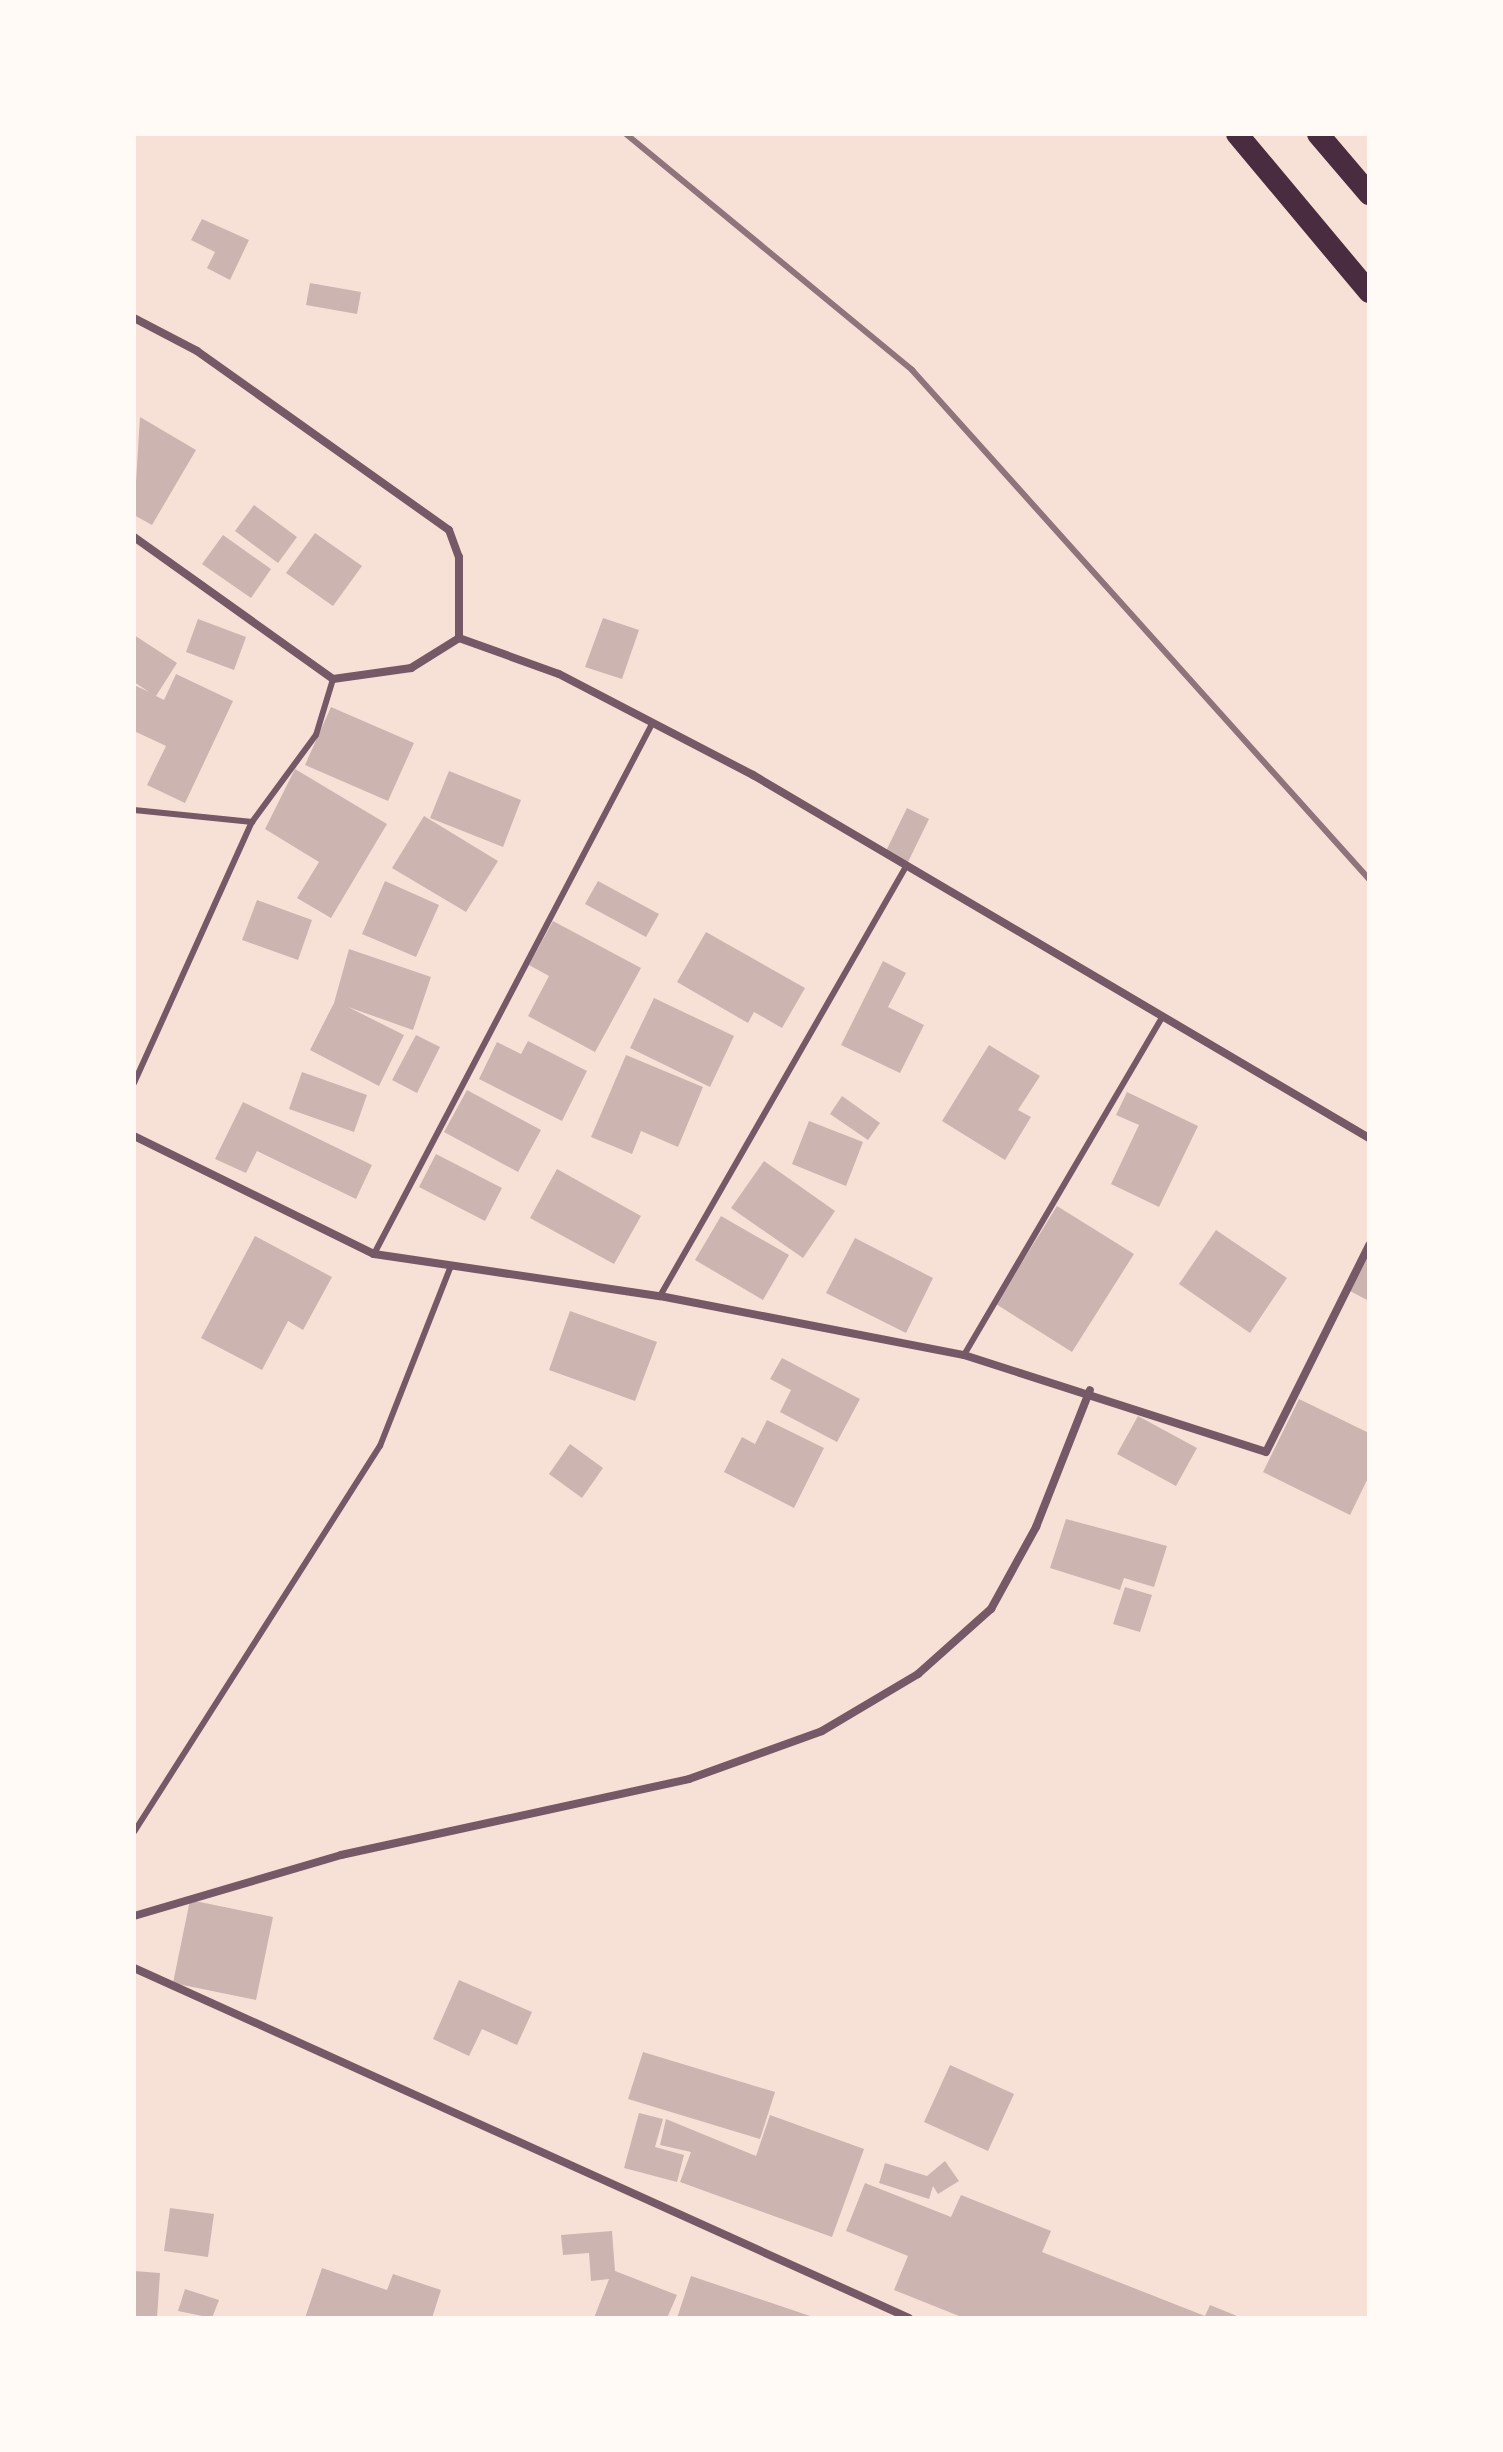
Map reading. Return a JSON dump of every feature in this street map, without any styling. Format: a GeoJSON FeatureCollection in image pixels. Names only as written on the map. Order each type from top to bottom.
{"type":"FeatureCollection","features":[{"type":"Feature","properties":{"kind":"highway"},"geometry":{"type":"LineString","coordinates":[[1237,134],[1369,292]]}},
{"type":"Feature","properties":{"kind":"highway"},"geometry":{"type":"LineString","coordinates":[[1318,134],[1369,194]]}},
{"type":"Feature","properties":{"kind":"street"},"geometry":{"type":"LineString","coordinates":[[134,318],[197,351],[449,530],[459,557],[459,638]]}},
{"type":"Feature","properties":{"kind":"street"},"geometry":{"type":"LineString","coordinates":[[134,537],[333,679],[411,668],[459,638]]}},
{"type":"Feature","properties":{"kind":"street"},"geometry":{"type":"LineString","coordinates":[[459,638],[559,674],[651,726],[753,775],[1161,1019],[1369,1138]]}},
{"type":"Feature","properties":{"kind":"street"},"geometry":{"type":"LineString","coordinates":[[134,1136],[374,1254],[450,1268],[660,1296],[964,1355],[1090,1390],[1266,1452],[1369,1245]]}},
{"type":"Feature","properties":{"kind":"street"},"geometry":{"type":"LineString","coordinates":[[134,1916],[341,1855],[689,1779],[822,1731],[918,1674],[991,1609],[1036,1527],[1090,1390]]}},
{"type":"Feature","properties":{"kind":"street"},"geometry":{"type":"LineString","coordinates":[[134,1968],[909,2318]]}},
{"type":"Feature","properties":{"kind":"lane"},"geometry":{"type":"LineString","coordinates":[[134,1083],[252,822],[316,735],[333,679]]}},
{"type":"Feature","properties":{"kind":"lane"},"geometry":{"type":"LineString","coordinates":[[374,1254],[651,726]]}},
{"type":"Feature","properties":{"kind":"lane"},"geometry":{"type":"LineString","coordinates":[[134,810],[252,822]]}},
{"type":"Feature","properties":{"kind":"lane"},"geometry":{"type":"LineString","coordinates":[[660,1296],[905,868]]}},
{"type":"Feature","properties":{"kind":"lane"},"geometry":{"type":"LineString","coordinates":[[964,1355],[1161,1019]]}},
{"type":"Feature","properties":{"kind":"lane"},"geometry":{"type":"LineString","coordinates":[[134,1832],[380,1446],[450,1268]]}},
{"type":"Feature","properties":{"kind":"building"},"geometry":{"type":"Polygon","coordinates":[[[202,219],[249,240],[230,280],[207,268],[215,252],[191,240],[202,219]]]}},
{"type":"Feature","properties":{"kind":"building"},"geometry":{"type":"Polygon","coordinates":[[[310,283],[361,292],[357,314],[306,305],[310,283]]]}},
{"type":"Feature","properties":{"kind":"building"},"geometry":{"type":"Polygon","coordinates":[[[140,417],[196,450],[152,525],[134,515],[140,417]]]}},
{"type":"Feature","properties":{"kind":"building"},"geometry":{"type":"Polygon","coordinates":[[[254,505],[297,537],[278,563],[235,531],[254,505]]]}},
{"type":"Feature","properties":{"kind":"building"},"geometry":{"type":"Polygon","coordinates":[[[315,533],[362,566],[333,606],[286,573],[315,533]]]}},
{"type":"Feature","properties":{"kind":"building"},"geometry":{"type":"Polygon","coordinates":[[[223,535],[271,569],[251,598],[202,564],[223,535]]]}},
{"type":"Feature","properties":{"kind":"building"},"geometry":{"type":"Polygon","coordinates":[[[603,618],[639,630],[622,679],[585,667],[603,618]]]}},
{"type":"Feature","properties":{"kind":"building"},"geometry":{"type":"Polygon","coordinates":[[[198,619],[246,637],[234,670],[186,652],[198,619]]]}},
{"type":"Feature","properties":{"kind":"building"},"geometry":{"type":"Polygon","coordinates":[[[134,635],[177,663],[156,696],[164,700],[176,674],[233,701],[185,803],[147,785],[166,746],[134,731],[134,685],[149,692],[134,682],[134,635]]]}},
{"type":"Feature","properties":{"kind":"building"},"geometry":{"type":"Polygon","coordinates":[[[331,707],[414,743],[388,801],[305,765],[331,707]]]}},
{"type":"Feature","properties":{"kind":"building"},"geometry":{"type":"Polygon","coordinates":[[[295,769],[387,824],[331,918],[297,898],[319,862],[265,829],[295,769]]]}},
{"type":"Feature","properties":{"kind":"building"},"geometry":{"type":"Polygon","coordinates":[[[449,771],[521,800],[503,847],[430,818],[449,771]]]}},
{"type":"Feature","properties":{"kind":"building"},"geometry":{"type":"Polygon","coordinates":[[[907,808],[929,819],[907,864],[885,853],[907,808]]]}},
{"type":"Feature","properties":{"kind":"building"},"geometry":{"type":"Polygon","coordinates":[[[424,816],[498,861],[466,912],[392,868],[424,816]]]}},
{"type":"Feature","properties":{"kind":"building"},"geometry":{"type":"Polygon","coordinates":[[[385,881],[439,905],[416,957],[362,934],[385,881]]]}},
{"type":"Feature","properties":{"kind":"building"},"geometry":{"type":"Polygon","coordinates":[[[598,881],[659,914],[646,937],[585,904],[598,881]]]}},
{"type":"Feature","properties":{"kind":"building"},"geometry":{"type":"Polygon","coordinates":[[[257,900],[312,920],[298,960],[242,940],[257,900]]]}},
{"type":"Feature","properties":{"kind":"building"},"geometry":{"type":"Polygon","coordinates":[[[553,921],[641,968],[595,1052],[528,1016],[549,976],[529,965],[553,921]]]}},
{"type":"Feature","properties":{"kind":"building"},"geometry":{"type":"Polygon","coordinates":[[[706,932],[805,988],[782,1028],[754,1012],[748,1023],[677,982],[706,932]]]}},
{"type":"Feature","properties":{"kind":"building"},"geometry":{"type":"Polygon","coordinates":[[[349,949],[431,977],[413,1030],[348,1007],[404,1035],[379,1086],[310,1050],[334,1003],[349,949]]]}},
{"type":"Feature","properties":{"kind":"building"},"geometry":{"type":"Polygon","coordinates":[[[883,961],[906,973],[888,1007],[924,1025],[900,1073],[841,1045],[883,961]]]}},
{"type":"Feature","properties":{"kind":"building"},"geometry":{"type":"Polygon","coordinates":[[[654,998],[734,1036],[710,1087],[630,1048],[654,998]]]}},
{"type":"Feature","properties":{"kind":"building"},"geometry":{"type":"Polygon","coordinates":[[[416,1035],[440,1047],[417,1093],[392,1080],[416,1035]]]}},
{"type":"Feature","properties":{"kind":"building"},"geometry":{"type":"Polygon","coordinates":[[[528,1041],[587,1071],[562,1121],[479,1079],[497,1042],[521,1054],[528,1041]]]}},
{"type":"Feature","properties":{"kind":"building"},"geometry":{"type":"Polygon","coordinates":[[[989,1045],[1040,1076],[1018,1110],[1031,1117],[1005,1160],[942,1121],[989,1045]]]}},
{"type":"Feature","properties":{"kind":"building"},"geometry":{"type":"Polygon","coordinates":[[[626,1055],[703,1087],[678,1147],[641,1131],[632,1154],[591,1137],[626,1055]]]}},
{"type":"Feature","properties":{"kind":"building"},"geometry":{"type":"Polygon","coordinates":[[[302,1072],[367,1095],[354,1132],[289,1109],[302,1072]]]}},
{"type":"Feature","properties":{"kind":"building"},"geometry":{"type":"Polygon","coordinates":[[[467,1090],[541,1130],[518,1172],[444,1132],[467,1090]]]}},
{"type":"Feature","properties":{"kind":"building"},"geometry":{"type":"Polygon","coordinates":[[[1127,1092],[1198,1126],[1159,1207],[1111,1184],[1139,1125],[1116,1115],[1127,1092]]]}},
{"type":"Feature","properties":{"kind":"building"},"geometry":{"type":"Polygon","coordinates":[[[842,1096],[880,1123],[868,1140],[830,1114],[842,1096]]]}},
{"type":"Feature","properties":{"kind":"building"},"geometry":{"type":"Polygon","coordinates":[[[243,1102],[372,1165],[356,1199],[257,1151],[246,1173],[215,1159],[243,1102]]]}},
{"type":"Feature","properties":{"kind":"building"},"geometry":{"type":"Polygon","coordinates":[[[809,1121],[863,1142],[846,1186],[792,1164],[809,1121]]]}},
{"type":"Feature","properties":{"kind":"building"},"geometry":{"type":"Polygon","coordinates":[[[436,1154],[502,1188],[485,1221],[419,1187],[436,1154]]]}},
{"type":"Feature","properties":{"kind":"building"},"geometry":{"type":"Polygon","coordinates":[[[764,1161],[835,1211],[803,1258],[731,1208],[764,1161]]]}},
{"type":"Feature","properties":{"kind":"building"},"geometry":{"type":"Polygon","coordinates":[[[557,1169],[641,1216],[614,1264],[530,1218],[557,1169]]]}},
{"type":"Feature","properties":{"kind":"building"},"geometry":{"type":"Polygon","coordinates":[[[1057,1206],[1134,1254],[1072,1352],[996,1304],[1057,1206]]]}},
{"type":"Feature","properties":{"kind":"building"},"geometry":{"type":"Polygon","coordinates":[[[721,1216],[789,1255],[763,1300],[695,1260],[721,1216]]]}},
{"type":"Feature","properties":{"kind":"building"},"geometry":{"type":"Polygon","coordinates":[[[1216,1230],[1287,1278],[1250,1333],[1179,1284],[1216,1230]]]}},
{"type":"Feature","properties":{"kind":"building"},"geometry":{"type":"Polygon","coordinates":[[[255,1236],[332,1277],[303,1330],[288,1321],[262,1370],[201,1338],[255,1236]]]}},
{"type":"Feature","properties":{"kind":"building"},"geometry":{"type":"Polygon","coordinates":[[[855,1238],[933,1278],[906,1333],[826,1293],[855,1238]]]}},
{"type":"Feature","properties":{"kind":"building"},"geometry":{"type":"Polygon","coordinates":[[[1369,1253],[1369,1301],[1348,1290],[1369,1253]]]}},
{"type":"Feature","properties":{"kind":"building"},"geometry":{"type":"Polygon","coordinates":[[[570,1311],[657,1342],[635,1401],[549,1370],[570,1311]]]}},
{"type":"Feature","properties":{"kind":"building"},"geometry":{"type":"Polygon","coordinates":[[[782,1358],[860,1399],[837,1442],[780,1412],[791,1390],[770,1379],[782,1358]]]}},
{"type":"Feature","properties":{"kind":"building"},"geometry":{"type":"Polygon","coordinates":[[[1299,1399],[1369,1433],[1369,1476],[1350,1515],[1263,1472],[1299,1399]]]}},
{"type":"Feature","properties":{"kind":"building"},"geometry":{"type":"Polygon","coordinates":[[[1138,1416],[1197,1448],[1176,1486],[1117,1454],[1138,1416]]]}},
{"type":"Feature","properties":{"kind":"building"},"geometry":{"type":"Polygon","coordinates":[[[767,1420],[824,1448],[794,1508],[724,1472],[742,1437],[755,1444],[767,1420]]]}},
{"type":"Feature","properties":{"kind":"building"},"geometry":{"type":"Polygon","coordinates":[[[570,1444],[603,1468],[582,1498],[549,1474],[570,1444]]]}},
{"type":"Feature","properties":{"kind":"building"},"geometry":{"type":"Polygon","coordinates":[[[1066,1519],[1167,1546],[1154,1587],[1124,1578],[1120,1590],[1050,1568],[1066,1519]]]}},
{"type":"Feature","properties":{"kind":"building"},"geometry":{"type":"Polygon","coordinates":[[[1125,1587],[1152,1595],[1140,1632],[1113,1624],[1125,1587]]]}},
{"type":"Feature","properties":{"kind":"building"},"geometry":{"type":"Polygon","coordinates":[[[190,1900],[273,1917],[256,2000],[173,1983],[190,1900]]]}},
{"type":"Feature","properties":{"kind":"building"},"geometry":{"type":"Polygon","coordinates":[[[459,1980],[532,2012],[517,2045],[482,2029],[469,2056],[433,2039],[459,1980]]]}},
{"type":"Feature","properties":{"kind":"building"},"geometry":{"type":"Polygon","coordinates":[[[643,2052],[775,2092],[760,2139],[628,2099],[643,2052]]]}},
{"type":"Feature","properties":{"kind":"building"},"geometry":{"type":"Polygon","coordinates":[[[950,2065],[1014,2094],[988,2151],[924,2122],[950,2065]]]}},
{"type":"Feature","properties":{"kind":"building"},"geometry":{"type":"Polygon","coordinates":[[[639,2113],[663,2119],[655,2147],[684,2155],[677,2182],[624,2168],[639,2113]]]}},
{"type":"Feature","properties":{"kind":"building"},"geometry":{"type":"Polygon","coordinates":[[[770,2115],[864,2149],[832,2237],[680,2182],[691,2152],[660,2145],[666,2119],[756,2156],[770,2115]]]}},
{"type":"Feature","properties":{"kind":"building"},"geometry":{"type":"Polygon","coordinates":[[[945,2161],[959,2181],[938,2194],[933,2186],[929,2199],[879,2183],[885,2163],[927,2176],[945,2161]]]}},
{"type":"Feature","properties":{"kind":"building"},"geometry":{"type":"Polygon","coordinates":[[[865,2183],[951,2217],[961,2195],[1051,2231],[1042,2252],[1205,2316],[1210,2305],[1242,2318],[964,2318],[894,2290],[908,2256],[846,2231],[865,2183]]]}},
{"type":"Feature","properties":{"kind":"building"},"geometry":{"type":"Polygon","coordinates":[[[170,2208],[214,2214],[208,2257],[164,2251],[170,2208]]]}},
{"type":"Feature","properties":{"kind":"building"},"geometry":{"type":"Polygon","coordinates":[[[612,2231],[615,2271],[677,2295],[667,2318],[594,2318],[609,2279],[591,2281],[589,2253],[563,2255],[561,2235],[612,2231]]]}},
{"type":"Feature","properties":{"kind":"building"},"geometry":{"type":"Polygon","coordinates":[[[322,2268],[387,2290],[393,2274],[441,2290],[432,2318],[305,2318],[322,2268]]]}},
{"type":"Feature","properties":{"kind":"building"},"geometry":{"type":"Polygon","coordinates":[[[134,2271],[160,2273],[157,2318],[134,2318],[134,2271]]]}},
{"type":"Feature","properties":{"kind":"building"},"geometry":{"type":"Polygon","coordinates":[[[691,2276],[813,2317],[677,2318],[691,2276]]]}},
{"type":"Feature","properties":{"kind":"building"},"geometry":{"type":"Polygon","coordinates":[[[185,2289],[219,2300],[212,2318],[178,2311],[185,2289]]]}},
{"type":"Feature","properties":{"kind":"railway"},"geometry":{"type":"LineString","coordinates":[[626,134],[912,370],[1369,879]]}}]}
